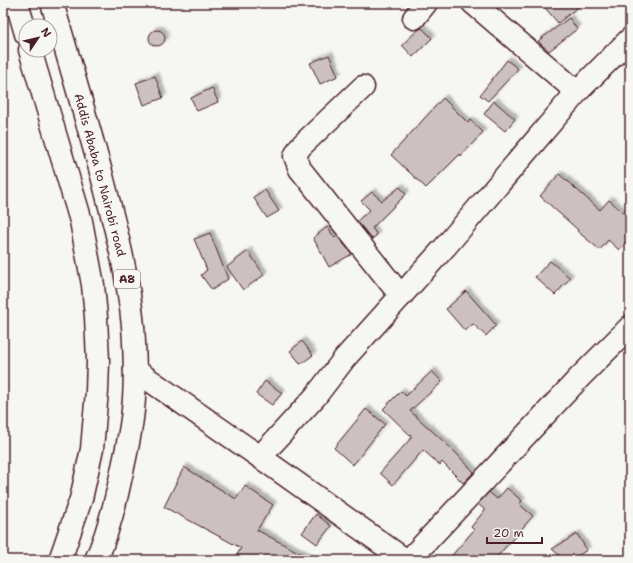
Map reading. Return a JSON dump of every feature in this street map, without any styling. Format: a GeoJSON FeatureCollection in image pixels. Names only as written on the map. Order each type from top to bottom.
{"type":"FeatureCollection","features":[{"type":"Feature","properties":{"kind":"main road"},"geometry":{"type":"LineString","coordinates":[[17,3],[21,18]]}},
{"type":"Feature","properties":{"kind":"main road","name":"Addis Ababa to Nairobi road"},"geometry":{"type":"LineString","coordinates":[[52,3],[110,205],[127,278],[133,326],[135,370],[133,411],[126,455],[114,508],[103,545],[96,560]]}},
{"type":"Feature","properties":{"kind":"main road"},"geometry":{"type":"LineString","coordinates":[[473,3],[577,92]]}},
{"type":"Feature","properties":{"kind":"main road"},"geometry":{"type":"LineString","coordinates":[[260,457],[316,397],[345,358],[445,247],[577,92],[630,39]]}},
{"type":"Feature","properties":{"kind":"main road"},"geometry":{"type":"LineString","coordinates":[[32,58],[81,221],[93,285],[96,317],[98,361],[92,449],[81,499],[60,560]]}},
{"type":"Feature","properties":{"kind":"main road"},"geometry":{"type":"LineString","coordinates":[[363,87],[300,147],[295,156],[300,169],[401,296]]}},
{"type":"Feature","properties":{"kind":"main road"},"geometry":{"type":"LineString","coordinates":[[409,560],[580,376],[630,327]]}},
{"type":"Feature","properties":{"kind":"main road"},"geometry":{"type":"LineString","coordinates":[[135,370],[405,560]]}},
{"type":"Feature","properties":{"kind":"building"},"geometry":{"type":"Polygon","coordinates":[[[541,3],[583,3],[558,23],[541,3]]]}},
{"type":"Feature","properties":{"kind":"building"},"geometry":{"type":"Polygon","coordinates":[[[569,18],[577,29],[549,51],[538,41],[569,18]]]}},
{"type":"Feature","properties":{"kind":"building"},"geometry":{"type":"Polygon","coordinates":[[[422,28],[432,38],[413,57],[402,45],[422,28]]]}},
{"type":"Feature","properties":{"kind":"building"},"geometry":{"type":"Polygon","coordinates":[[[154,30],[160,30],[165,35],[163,44],[160,46],[154,46],[149,41],[149,35],[154,30]]]}},
{"type":"Feature","properties":{"kind":"building"},"geometry":{"type":"Polygon","coordinates":[[[329,55],[338,76],[320,84],[310,63],[329,55]]]}},
{"type":"Feature","properties":{"kind":"building"},"geometry":{"type":"Polygon","coordinates":[[[507,60],[518,69],[488,101],[480,95],[507,60]]]}},
{"type":"Feature","properties":{"kind":"building"},"geometry":{"type":"Polygon","coordinates":[[[155,76],[163,98],[144,105],[136,83],[155,76]]]}},
{"type":"Feature","properties":{"kind":"building"},"geometry":{"type":"Polygon","coordinates":[[[212,88],[218,102],[197,111],[191,98],[212,88]]]}},
{"type":"Feature","properties":{"kind":"building"},"geometry":{"type":"Polygon","coordinates":[[[443,98],[468,123],[470,120],[483,132],[461,156],[460,154],[426,188],[391,155],[443,98]]]}},
{"type":"Feature","properties":{"kind":"building"},"geometry":{"type":"Polygon","coordinates":[[[494,101],[515,119],[505,131],[484,114],[494,101]]]}},
{"type":"Feature","properties":{"kind":"building"},"geometry":{"type":"Polygon","coordinates":[[[559,174],[600,210],[609,200],[630,219],[630,237],[619,250],[608,240],[600,250],[577,231],[578,230],[540,196],[559,174]]]}},
{"type":"Feature","properties":{"kind":"building"},"geometry":{"type":"Polygon","coordinates":[[[400,187],[406,194],[372,228],[377,235],[372,239],[357,221],[370,210],[361,201],[372,192],[382,201],[400,187]]]}},
{"type":"Feature","properties":{"kind":"building"},"geometry":{"type":"Polygon","coordinates":[[[265,190],[279,211],[267,218],[253,197],[265,190]]]}},
{"type":"Feature","properties":{"kind":"building"},"geometry":{"type":"Polygon","coordinates":[[[327,227],[335,238],[337,236],[352,254],[329,267],[313,238],[327,227]]]}},
{"type":"Feature","properties":{"kind":"building"},"geometry":{"type":"Polygon","coordinates":[[[210,233],[228,279],[212,290],[201,275],[207,270],[194,239],[210,233]]]}},
{"type":"Feature","properties":{"kind":"building"},"geometry":{"type":"Polygon","coordinates":[[[248,251],[264,275],[243,290],[227,267],[248,251]]]}},
{"type":"Feature","properties":{"kind":"building"},"geometry":{"type":"Polygon","coordinates":[[[550,261],[570,278],[555,295],[535,277],[550,261]]]}},
{"type":"Feature","properties":{"kind":"building"},"geometry":{"type":"Polygon","coordinates":[[[466,291],[496,325],[486,336],[473,324],[465,331],[446,309],[466,291]]]}},
{"type":"Feature","properties":{"kind":"building"},"geometry":{"type":"Polygon","coordinates":[[[302,341],[313,355],[301,364],[290,351],[302,341]]]}},
{"type":"Feature","properties":{"kind":"building"},"geometry":{"type":"Polygon","coordinates":[[[432,371],[442,382],[410,411],[453,450],[474,472],[463,483],[442,462],[440,465],[423,450],[393,485],[380,473],[412,437],[383,409],[401,391],[406,396],[432,371]]]}},
{"type":"Feature","properties":{"kind":"building"},"geometry":{"type":"Polygon","coordinates":[[[265,381],[282,393],[272,405],[256,394],[265,381]]]}},
{"type":"Feature","properties":{"kind":"building"},"geometry":{"type":"Polygon","coordinates":[[[366,409],[385,424],[353,465],[334,448],[366,409]]]}},
{"type":"Feature","properties":{"kind":"building"},"geometry":{"type":"Polygon","coordinates":[[[184,467],[236,499],[245,486],[273,505],[257,530],[313,560],[234,560],[241,548],[164,507],[184,467]]]}},
{"type":"Feature","properties":{"kind":"building"},"geometry":{"type":"Polygon","coordinates":[[[507,488],[522,501],[519,504],[533,516],[494,560],[448,560],[474,530],[471,527],[485,510],[478,504],[489,492],[497,499],[507,488]]]}},
{"type":"Feature","properties":{"kind":"building"},"geometry":{"type":"Polygon","coordinates":[[[316,514],[331,526],[317,544],[302,533],[316,514]]]}},
{"type":"Feature","properties":{"kind":"building"},"geometry":{"type":"Polygon","coordinates":[[[577,534],[587,550],[571,560],[565,560],[552,549],[577,534]]]}}]}
